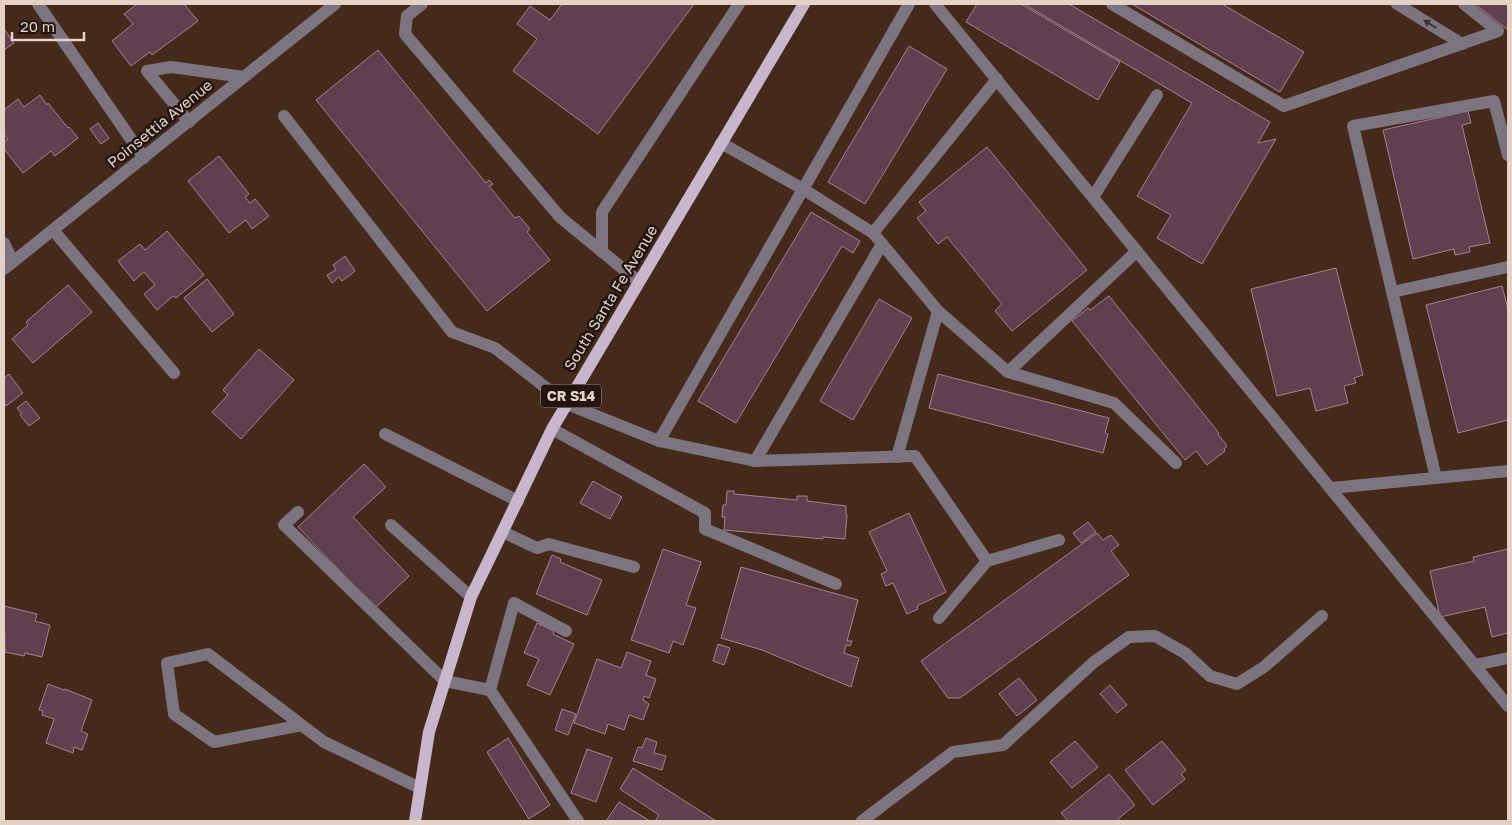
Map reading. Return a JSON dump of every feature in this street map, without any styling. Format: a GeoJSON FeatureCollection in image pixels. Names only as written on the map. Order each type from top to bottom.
{"type":"FeatureCollection","features":[{"type":"Feature","properties":{"kind":"main road","name":"South Santa Fe Avenue"},"geometry":{"type":"LineString","coordinates":[[415,821],[429,732],[471,597],[552,429],[804,4]]}},
{"type":"Feature","properties":{"kind":"street"},"geometry":{"type":"LineString","coordinates":[[38,4],[144,158]]}},
{"type":"Feature","properties":{"kind":"street","name":"Poinsettia Avenue"},"geometry":{"type":"LineString","coordinates":[[8,266],[335,4]]}},
{"type":"Feature","properties":{"kind":"street"},"geometry":{"type":"LineString","coordinates":[[422,4],[407,16],[404,34],[560,217],[639,282]]}},
{"type":"Feature","properties":{"kind":"street"},"geometry":{"type":"LineString","coordinates":[[602,252],[602,212],[739,4]]}},
{"type":"Feature","properties":{"kind":"street"},"geometry":{"type":"LineString","coordinates":[[659,441],[909,4]]}},
{"type":"Feature","properties":{"kind":"street"},"geometry":{"type":"LineString","coordinates":[[936,4],[1508,706]]}},
{"type":"Feature","properties":{"kind":"street"},"geometry":{"type":"LineString","coordinates":[[1112,4],[1284,106],[1498,31],[1464,4]]}},
{"type":"Feature","properties":{"kind":"street"},"geometry":{"type":"LineString","coordinates":[[1397,4],[1462,44]]}},
{"type":"Feature","properties":{"kind":"street"},"geometry":{"type":"LineString","coordinates":[[189,122],[147,71],[171,67],[244,77]]}},
{"type":"Feature","properties":{"kind":"street"},"geometry":{"type":"LineString","coordinates":[[872,232],[997,79]]}},
{"type":"Feature","properties":{"kind":"street"},"geometry":{"type":"LineString","coordinates":[[1093,197],[1157,95]]}},
{"type":"Feature","properties":{"kind":"street"},"geometry":{"type":"LineString","coordinates":[[1436,478],[1353,126],[1494,101],[1508,155]]}},
{"type":"Feature","properties":{"kind":"street"},"geometry":{"type":"LineString","coordinates":[[284,116],[452,332],[496,348],[567,404],[659,441],[755,462],[915,456],[987,561]]}},
{"type":"Feature","properties":{"kind":"street"},"geometry":{"type":"LineString","coordinates":[[721,143],[802,189],[872,232],[938,311],[1008,372],[1114,403],[1176,463]]}},
{"type":"Feature","properties":{"kind":"street"},"geometry":{"type":"LineString","coordinates":[[53,230],[174,373]]}},
{"type":"Feature","properties":{"kind":"street"},"geometry":{"type":"LineString","coordinates":[[4,243],[8,266]]}},
{"type":"Feature","properties":{"kind":"street"},"geometry":{"type":"LineString","coordinates":[[755,462],[882,244]]}},
{"type":"Feature","properties":{"kind":"street"},"geometry":{"type":"LineString","coordinates":[[1008,372],[1137,251]]}},
{"type":"Feature","properties":{"kind":"street"},"geometry":{"type":"LineString","coordinates":[[1392,292],[1508,268]]}},
{"type":"Feature","properties":{"kind":"street"},"geometry":{"type":"LineString","coordinates":[[897,457],[938,311]]}},
{"type":"Feature","properties":{"kind":"street"},"geometry":{"type":"LineString","coordinates":[[552,429],[705,513],[705,529],[836,584]]}},
{"type":"Feature","properties":{"kind":"street"},"geometry":{"type":"LineString","coordinates":[[385,434],[518,501]]}},
{"type":"Feature","properties":{"kind":"street"},"geometry":{"type":"LineString","coordinates":[[1331,488],[1508,471]]}},
{"type":"Feature","properties":{"kind":"street"},"geometry":{"type":"LineString","coordinates":[[298,512],[284,525],[445,680],[490,690],[578,821]]}},
{"type":"Feature","properties":{"kind":"street"},"geometry":{"type":"LineString","coordinates":[[391,525],[471,597]]}},
{"type":"Feature","properties":{"kind":"street"},"geometry":{"type":"LineString","coordinates":[[503,532],[537,548],[549,544],[634,567]]}},
{"type":"Feature","properties":{"kind":"street"},"geometry":{"type":"LineString","coordinates":[[939,618],[987,561],[1059,540]]}},
{"type":"Feature","properties":{"kind":"street"},"geometry":{"type":"LineString","coordinates":[[490,690],[514,604],[566,631]]}},
{"type":"Feature","properties":{"kind":"street"},"geometry":{"type":"LineString","coordinates":[[862,821],[953,752],[1003,745],[1094,662],[1129,637],[1155,636],[1185,653],[1210,676],[1237,684],[1264,667],[1322,616]]}},
{"type":"Feature","properties":{"kind":"street"},"geometry":{"type":"LineString","coordinates":[[302,725],[214,742],[174,714],[166,663],[208,654],[302,725],[324,742],[420,788]]}},
{"type":"Feature","properties":{"kind":"street"},"geometry":{"type":"LineString","coordinates":[[1475,665],[1508,658]]}},
{"type":"Feature","properties":{"kind":"building"},"geometry":{"type":"Polygon","coordinates":[[[137,4],[184,4],[198,21],[152,55],[150,52],[131,66],[112,41],[133,24],[124,14],[137,4]]]}},
{"type":"Feature","properties":{"kind":"building"},"geometry":{"type":"Polygon","coordinates":[[[562,4],[694,4],[598,134],[513,71],[537,39],[517,24],[530,6],[550,20],[562,4]]]}},
{"type":"Feature","properties":{"kind":"building"},"geometry":{"type":"Polygon","coordinates":[[[977,4],[1021,4],[1120,62],[1098,100],[966,22],[977,4]]]}},
{"type":"Feature","properties":{"kind":"building"},"geometry":{"type":"Polygon","coordinates":[[[1024,4],[1069,4],[1270,122],[1258,143],[1276,139],[1202,264],[1157,238],[1171,215],[1137,196],[1192,103],[1024,4]]]}},
{"type":"Feature","properties":{"kind":"building"},"geometry":{"type":"Polygon","coordinates":[[[1132,4],[1222,4],[1304,52],[1280,92],[1132,4]]]}},
{"type":"Feature","properties":{"kind":"building"},"geometry":{"type":"Polygon","coordinates":[[[1475,4],[1508,4],[1508,30],[1475,4]]]}},
{"type":"Feature","properties":{"kind":"building"},"geometry":{"type":"Polygon","coordinates":[[[4,29],[14,43],[4,50],[4,29]]]}},
{"type":"Feature","properties":{"kind":"building"},"geometry":{"type":"Polygon","coordinates":[[[909,46],[947,69],[865,204],[828,182],[909,46]]]}},
{"type":"Feature","properties":{"kind":"building"},"geometry":{"type":"Polygon","coordinates":[[[378,50],[486,183],[489,180],[493,184],[489,186],[515,218],[519,216],[530,229],[527,232],[550,260],[487,311],[316,100],[378,50]]]}},
{"type":"Feature","properties":{"kind":"building"},"geometry":{"type":"Polygon","coordinates":[[[40,95],[78,138],[55,156],[51,151],[23,173],[4,149],[4,142],[8,139],[4,134],[4,110],[18,99],[24,107],[40,95]]]}},
{"type":"Feature","properties":{"kind":"building"},"geometry":{"type":"Polygon","coordinates":[[[1468,111],[1471,123],[1462,125],[1490,243],[1469,247],[1470,252],[1455,255],[1454,249],[1413,259],[1383,130],[1468,111]]]}},
{"type":"Feature","properties":{"kind":"building"},"geometry":{"type":"Polygon","coordinates":[[[98,123],[109,138],[101,144],[90,129],[98,123]]]}},
{"type":"Feature","properties":{"kind":"building"},"geometry":{"type":"Polygon","coordinates":[[[987,147],[1087,270],[1012,331],[995,311],[1002,304],[947,237],[938,244],[917,218],[926,211],[919,202],[987,147]]]}},
{"type":"Feature","properties":{"kind":"building"},"geometry":{"type":"Polygon","coordinates":[[[219,156],[249,194],[245,197],[250,203],[255,199],[269,216],[252,229],[246,220],[229,233],[188,181],[219,156]]]}},
{"type":"Feature","properties":{"kind":"building"},"geometry":{"type":"Polygon","coordinates":[[[811,212],[860,241],[853,253],[842,246],[736,423],[698,401],[811,212]]]}},
{"type":"Feature","properties":{"kind":"building"},"geometry":{"type":"Polygon","coordinates":[[[167,231],[204,275],[176,298],[173,296],[157,310],[144,294],[155,285],[144,272],[134,281],[118,261],[140,244],[145,250],[167,231]]]}},
{"type":"Feature","properties":{"kind":"building"},"geometry":{"type":"Polygon","coordinates":[[[345,256],[355,271],[342,281],[339,277],[332,283],[327,275],[336,270],[333,265],[345,256]]]}},
{"type":"Feature","properties":{"kind":"building"},"geometry":{"type":"Polygon","coordinates":[[[1336,268],[1363,375],[1354,378],[1356,383],[1344,386],[1348,403],[1316,411],[1310,388],[1277,396],[1251,289],[1336,268]]]}},
{"type":"Feature","properties":{"kind":"building"},"geometry":{"type":"Polygon","coordinates":[[[207,279],[234,314],[212,332],[184,298],[207,279]]]}},
{"type":"Feature","properties":{"kind":"building"},"geometry":{"type":"Polygon","coordinates":[[[68,285],[92,312],[33,363],[12,339],[28,325],[26,322],[68,285]]]}},
{"type":"Feature","properties":{"kind":"building"},"geometry":{"type":"Polygon","coordinates":[[[1502,286],[1508,309],[1508,420],[1458,433],[1426,305],[1502,286]]]}},
{"type":"Feature","properties":{"kind":"building"},"geometry":{"type":"Polygon","coordinates":[[[1109,296],[1219,433],[1227,446],[1224,449],[1225,451],[1207,465],[1196,451],[1185,460],[1072,321],[1088,308],[1090,310],[1109,296]]]}},
{"type":"Feature","properties":{"kind":"building"},"geometry":{"type":"Polygon","coordinates":[[[879,299],[912,318],[853,420],[820,401],[879,299]]]}},
{"type":"Feature","properties":{"kind":"building"},"geometry":{"type":"Polygon","coordinates":[[[259,349],[294,380],[241,439],[212,412],[228,395],[223,390],[259,349]]]}},
{"type":"Feature","properties":{"kind":"building"},"geometry":{"type":"Polygon","coordinates":[[[9,374],[23,393],[6,406],[4,403],[4,378],[9,374]]]}},
{"type":"Feature","properties":{"kind":"building"},"geometry":{"type":"Polygon","coordinates":[[[938,374],[1109,418],[1105,433],[1108,434],[1103,453],[929,408],[938,374]]]}},
{"type":"Feature","properties":{"kind":"building"},"geometry":{"type":"Polygon","coordinates":[[[26,401],[40,418],[29,426],[17,408],[26,401]]]}},
{"type":"Feature","properties":{"kind":"building"},"geometry":{"type":"Polygon","coordinates":[[[364,464],[386,487],[353,517],[409,576],[375,608],[298,527],[364,464]]]}},
{"type":"Feature","properties":{"kind":"building"},"geometry":{"type":"Polygon","coordinates":[[[593,481],[622,497],[610,519],[580,503],[593,481]]]}},
{"type":"Feature","properties":{"kind":"building"},"geometry":{"type":"Polygon","coordinates":[[[727,491],[734,491],[734,494],[797,500],[797,496],[807,496],[807,501],[846,506],[845,539],[823,537],[823,539],[724,530],[725,517],[722,517],[723,505],[726,505],[727,491]]]}},
{"type":"Feature","properties":{"kind":"building"},"geometry":{"type":"Polygon","coordinates":[[[909,513],[946,592],[917,606],[918,609],[907,614],[893,583],[886,586],[881,574],[887,571],[869,532],[909,513]]]}},
{"type":"Feature","properties":{"kind":"building"},"geometry":{"type":"Polygon","coordinates":[[[1088,522],[1096,532],[1081,543],[1073,533],[1088,522]]]}},
{"type":"Feature","properties":{"kind":"building"},"geometry":{"type":"Polygon","coordinates":[[[1097,533],[1103,540],[1111,535],[1119,545],[1111,551],[1129,575],[960,698],[948,698],[921,661],[1097,533]]]}},
{"type":"Feature","properties":{"kind":"building"},"geometry":{"type":"Polygon","coordinates":[[[663,549],[701,562],[686,605],[696,608],[683,645],[673,641],[669,653],[631,640],[663,549]]]}},
{"type":"Feature","properties":{"kind":"building"},"geometry":{"type":"Polygon","coordinates":[[[1508,549],[1508,633],[1492,637],[1485,607],[1440,617],[1430,571],[1474,561],[1473,557],[1508,549]]]}},
{"type":"Feature","properties":{"kind":"building"},"geometry":{"type":"Polygon","coordinates":[[[552,555],[561,559],[560,562],[602,580],[587,615],[536,594],[552,555]]]}},
{"type":"Feature","properties":{"kind":"building"},"geometry":{"type":"Polygon","coordinates":[[[741,567],[858,600],[847,641],[852,641],[850,646],[846,645],[844,653],[859,658],[851,687],[762,650],[721,638],[741,567]]]}},
{"type":"Feature","properties":{"kind":"building"},"geometry":{"type":"Polygon","coordinates":[[[4,606],[37,614],[35,621],[50,625],[42,657],[25,653],[24,656],[5,652],[4,606]]]}},
{"type":"Feature","properties":{"kind":"building"},"geometry":{"type":"Polygon","coordinates":[[[537,623],[554,631],[553,634],[574,644],[550,695],[527,685],[539,659],[524,653],[537,623]]]}},
{"type":"Feature","properties":{"kind":"building"},"geometry":{"type":"Polygon","coordinates":[[[718,644],[730,648],[724,665],[713,661],[718,644]]]}},
{"type":"Feature","properties":{"kind":"building"},"geometry":{"type":"Polygon","coordinates":[[[627,652],[651,661],[646,675],[656,679],[649,698],[644,696],[643,700],[649,704],[643,720],[629,715],[624,730],[608,724],[605,734],[574,723],[597,659],[621,668],[627,652]]]}},
{"type":"Feature","properties":{"kind":"building"},"geometry":{"type":"Polygon","coordinates":[[[1019,678],[1037,700],[1017,716],[999,694],[1019,678]]]}},
{"type":"Feature","properties":{"kind":"building"},"geometry":{"type":"Polygon","coordinates":[[[48,684],[92,700],[81,731],[88,734],[82,750],[74,747],[73,753],[46,743],[54,719],[42,715],[43,711],[39,710],[48,684]]]}},
{"type":"Feature","properties":{"kind":"building"},"geometry":{"type":"Polygon","coordinates":[[[1110,685],[1127,705],[1117,713],[1100,694],[1110,685]]]}},
{"type":"Feature","properties":{"kind":"building"},"geometry":{"type":"Polygon","coordinates":[[[562,709],[576,714],[568,735],[555,730],[562,709]]]}},
{"type":"Feature","properties":{"kind":"building"},"geometry":{"type":"Polygon","coordinates":[[[508,738],[550,805],[529,819],[487,752],[508,738]]]}},
{"type":"Feature","properties":{"kind":"building"},"geometry":{"type":"Polygon","coordinates":[[[646,738],[657,742],[654,753],[666,756],[662,770],[633,761],[638,747],[642,748],[646,738]]]}},
{"type":"Feature","properties":{"kind":"building"},"geometry":{"type":"Polygon","coordinates":[[[1075,741],[1098,767],[1072,788],[1050,762],[1075,741]]]}},
{"type":"Feature","properties":{"kind":"building"},"geometry":{"type":"Polygon","coordinates":[[[1162,741],[1186,770],[1181,774],[1185,779],[1153,805],[1125,770],[1162,741]]]}},
{"type":"Feature","properties":{"kind":"building"},"geometry":{"type":"Polygon","coordinates":[[[587,749],[612,758],[596,802],[571,793],[587,749]]]}},
{"type":"Feature","properties":{"kind":"building"},"geometry":{"type":"Polygon","coordinates":[[[633,768],[716,821],[655,821],[659,815],[620,789],[633,768]]]}},
{"type":"Feature","properties":{"kind":"building"},"geometry":{"type":"Polygon","coordinates":[[[1109,774],[1135,805],[1118,819],[1120,821],[1068,821],[1061,813],[1109,774]]]}},
{"type":"Feature","properties":{"kind":"building"},"geometry":{"type":"Polygon","coordinates":[[[619,802],[650,821],[606,821],[619,802]]]}}]}
